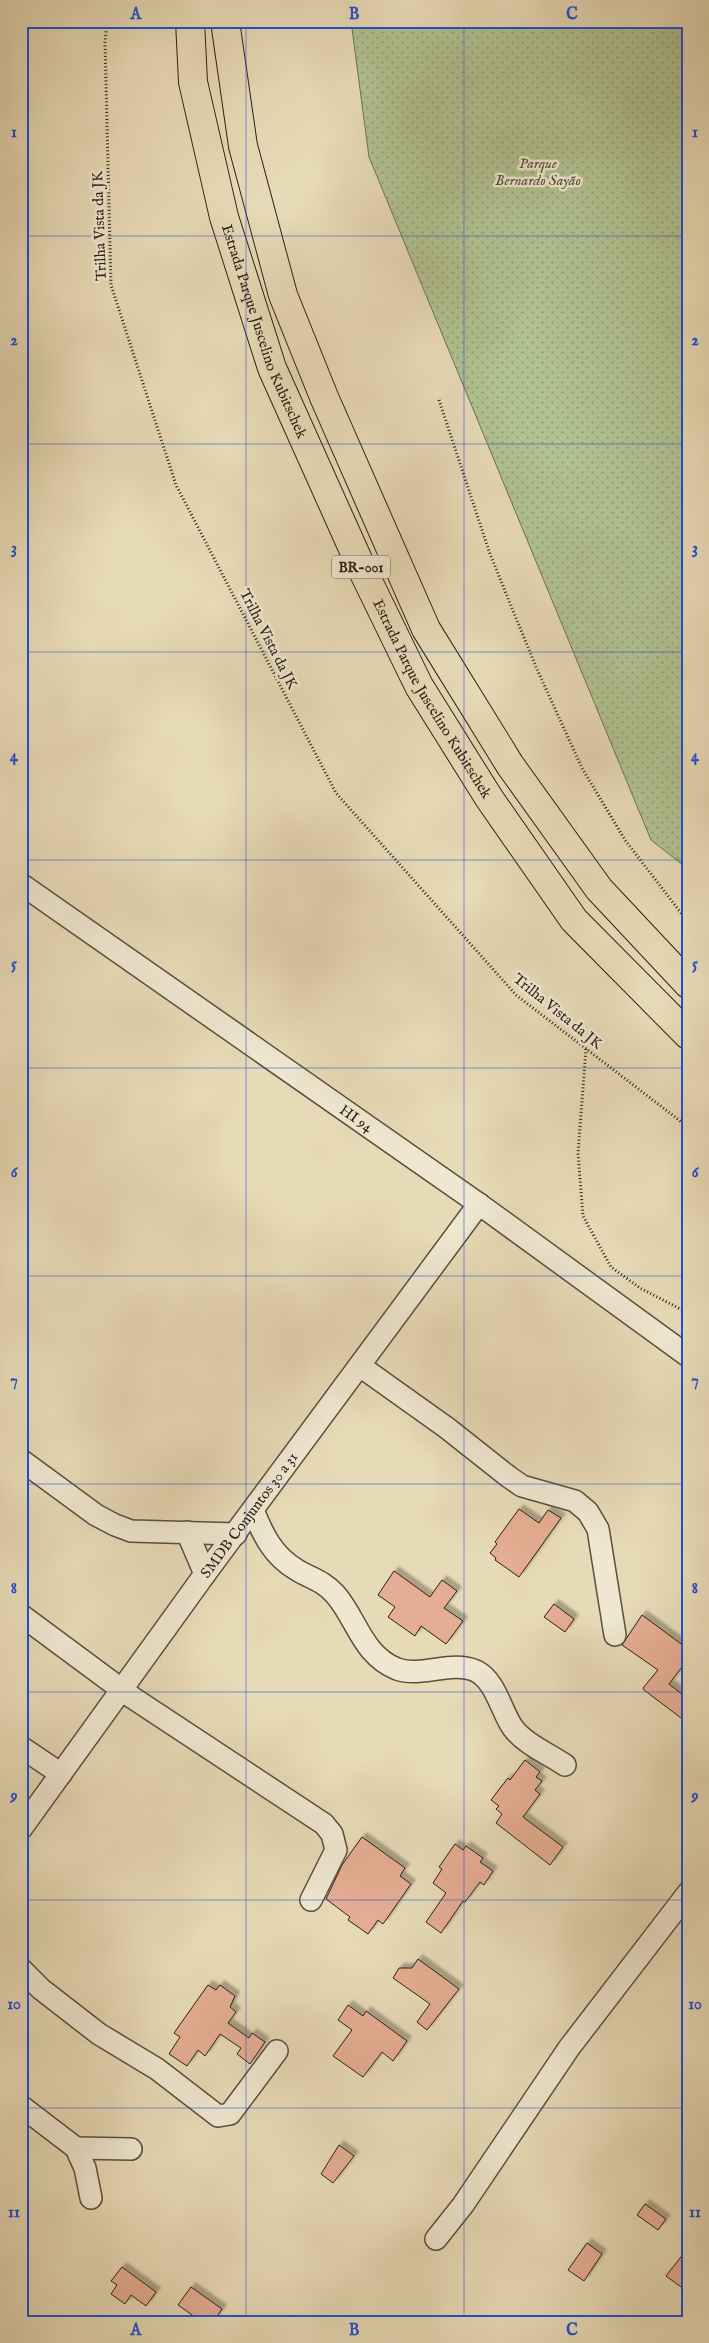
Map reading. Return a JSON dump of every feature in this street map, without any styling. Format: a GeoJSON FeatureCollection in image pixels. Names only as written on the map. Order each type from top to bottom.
{"type":"FeatureCollection","features":[{"type":"Feature","properties":{"kind":"highway","name":"Estrada Parque Juscelino Kubitschek"},"geometry":{"type":"LineString","coordinates":[[190,21],[193,82],[224,217],[272,368],[363,571],[419,686],[489,798],[574,920],[688,1035]]}},
{"type":"Feature","properties":{"kind":"highway","name":"Estrada Parque Juscelino Kubitschek"},"geometry":{"type":"LineString","coordinates":[[225,21],[243,146],[283,295],[324,397],[426,629],[510,765],[599,889],[688,984]]}},
{"type":"Feature","properties":{"kind":"street","name":"HI 94"},"geometry":{"type":"LineString","coordinates":[[21,884],[479,1204],[688,1356]]}},
{"type":"Feature","properties":{"kind":"street","name":"SMDB Conjuntos 30 a 31"},"geometry":{"type":"LineString","coordinates":[[21,1829],[205,1574],[479,1204]]}},
{"type":"Feature","properties":{"kind":"street"},"geometry":{"type":"LineString","coordinates":[[360,1366],[447,1428],[522,1486],[575,1501],[588,1512],[598,1529],[615,1635]]}},
{"type":"Feature","properties":{"kind":"street"},"geometry":{"type":"LineString","coordinates":[[21,1460],[96,1516],[132,1531],[236,1534]]}},
{"type":"Feature","properties":{"kind":"street"},"geometry":{"type":"LineString","coordinates":[[253,1510],[264,1538],[280,1558],[297,1571],[318,1579],[335,1595],[369,1649],[397,1669],[418,1671],[461,1668],[476,1671],[486,1678],[514,1729],[565,1765]]}},
{"type":"Feature","properties":{"kind":"street"},"geometry":{"type":"LineString","coordinates":[[187,1532],[205,1574]]}},
{"type":"Feature","properties":{"kind":"street"},"geometry":{"type":"LineString","coordinates":[[21,1615],[121,1689],[324,1824],[332,1834],[336,1850],[311,1900]]}},
{"type":"Feature","properties":{"kind":"street"},"geometry":{"type":"LineString","coordinates":[[21,1746],[61,1774]]}},
{"type":"Feature","properties":{"kind":"street"},"geometry":{"type":"LineString","coordinates":[[436,2239],[463,2205],[569,2048],[688,1893]]}},
{"type":"Feature","properties":{"kind":"street"},"geometry":{"type":"LineString","coordinates":[[21,1969],[41,1989],[99,2034],[157,2069],[218,2116],[230,2114],[277,2051]]}},
{"type":"Feature","properties":{"kind":"street"},"geometry":{"type":"LineString","coordinates":[[21,2106],[76,2148],[85,2168],[91,2198]]}},
{"type":"Feature","properties":{"kind":"street"},"geometry":{"type":"LineString","coordinates":[[76,2148],[131,2149]]}},
{"type":"Feature","properties":{"kind":"path","name":"Trilha Vista da JK"},"geometry":{"type":"LineString","coordinates":[[107,21],[105,42],[111,286],[176,485],[336,793],[516,995],[688,1127]]}},
{"type":"Feature","properties":{"kind":"path"},"geometry":{"type":"LineString","coordinates":[[440,400],[490,554],[536,667],[582,768],[625,840],[688,922]]}},
{"type":"Feature","properties":{"kind":"path"},"geometry":{"type":"LineString","coordinates":[[586,1049],[578,1153],[583,1216],[611,1267],[640,1288],[688,1313]]}},
{"type":"Feature","properties":{"kind":"green space","name":"Parque Bernardo Sayão"},"geometry":{"type":"Polygon","coordinates":[[[351,21],[688,21],[688,869],[651,840],[369,157],[351,21]]]}},
{"type":"Feature","properties":{"kind":"building"},"geometry":{"type":"Polygon","coordinates":[[[519,1509],[539,1523],[548,1510],[561,1518],[519,1577],[495,1560],[496,1558],[490,1553],[497,1544],[495,1542],[519,1509]]]}},
{"type":"Feature","properties":{"kind":"building"},"geometry":{"type":"Polygon","coordinates":[[[394,1571],[430,1597],[442,1580],[457,1591],[444,1608],[463,1621],[446,1644],[421,1626],[415,1636],[388,1617],[395,1607],[378,1595],[394,1571]]]}},
{"type":"Feature","properties":{"kind":"building"},"geometry":{"type":"Polygon","coordinates":[[[554,1604],[574,1619],[565,1632],[544,1617],[554,1604]]]}},
{"type":"Feature","properties":{"kind":"building"},"geometry":{"type":"Polygon","coordinates":[[[642,1615],[688,1649],[688,1659],[669,1684],[688,1699],[688,1709],[681,1718],[643,1688],[658,1670],[622,1645],[642,1615]]]}},
{"type":"Feature","properties":{"kind":"building"},"geometry":{"type":"Polygon","coordinates":[[[525,1760],[540,1772],[536,1777],[542,1781],[535,1790],[540,1794],[523,1817],[563,1847],[550,1865],[496,1823],[502,1814],[496,1809],[499,1806],[491,1800],[508,1778],[510,1780],[525,1760]]]}},
{"type":"Feature","properties":{"kind":"building"},"geometry":{"type":"Polygon","coordinates":[[[362,1837],[405,1868],[400,1876],[411,1884],[383,1924],[378,1920],[368,1934],[348,1920],[350,1917],[326,1899],[342,1865],[362,1837]]]}},
{"type":"Feature","properties":{"kind":"building"},"geometry":{"type":"Polygon","coordinates":[[[455,1844],[463,1850],[466,1846],[483,1858],[480,1862],[493,1871],[484,1885],[480,1882],[465,1902],[463,1901],[441,1933],[426,1922],[446,1893],[433,1883],[442,1869],[439,1867],[455,1844]]]}},
{"type":"Feature","properties":{"kind":"building"},"geometry":{"type":"Polygon","coordinates":[[[418,1959],[459,1989],[427,2030],[417,2022],[430,2004],[393,1978],[399,1968],[412,1968],[418,1959]]]}},
{"type":"Feature","properties":{"kind":"building"},"geometry":{"type":"Polygon","coordinates":[[[208,1985],[216,1990],[220,1985],[235,1996],[230,2007],[236,2012],[228,2023],[249,2038],[252,2033],[265,2042],[250,2064],[237,2054],[241,2048],[220,2034],[205,2056],[198,2050],[187,2066],[169,2054],[180,2037],[174,2033],[208,1985]]]}},
{"type":"Feature","properties":{"kind":"building"},"geometry":{"type":"Polygon","coordinates":[[[348,2005],[363,2016],[366,2011],[407,2041],[393,2061],[382,2052],[363,2077],[333,2056],[352,2030],[338,2020],[348,2005]]]}},
{"type":"Feature","properties":{"kind":"building"},"geometry":{"type":"Polygon","coordinates":[[[339,2145],[354,2156],[333,2183],[321,2174],[339,2145]]]}},
{"type":"Feature","properties":{"kind":"building"},"geometry":{"type":"Polygon","coordinates":[[[645,2204],[666,2219],[658,2230],[637,2215],[645,2204]]]}},
{"type":"Feature","properties":{"kind":"building"},"geometry":{"type":"Polygon","coordinates":[[[587,2243],[602,2254],[584,2281],[568,2270],[587,2243]]]}},
{"type":"Feature","properties":{"kind":"building"},"geometry":{"type":"Polygon","coordinates":[[[688,2248],[688,2292],[666,2276],[688,2248]]]}},
{"type":"Feature","properties":{"kind":"building"},"geometry":{"type":"Polygon","coordinates":[[[122,2267],[156,2292],[146,2306],[131,2295],[125,2304],[111,2294],[117,2285],[111,2281],[122,2267]]]}},
{"type":"Feature","properties":{"kind":"building"},"geometry":{"type":"Polygon","coordinates":[[[191,2287],[222,2309],[213,2322],[202,2322],[178,2305],[191,2287]]]}}]}
